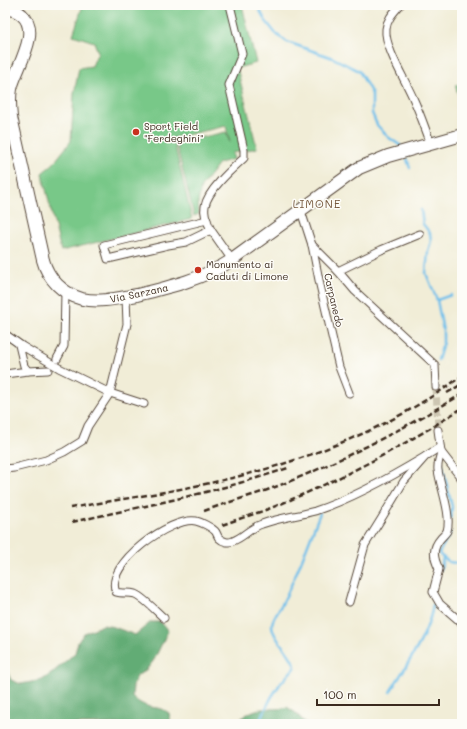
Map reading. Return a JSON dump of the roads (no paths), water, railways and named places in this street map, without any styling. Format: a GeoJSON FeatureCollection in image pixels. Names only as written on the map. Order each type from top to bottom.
{"type":"FeatureCollection","features":[{"type":"Feature","properties":{"kind":"main road","name":"Via Sarzana"},"geometry":{"type":"LineString","coordinates":[[5,9],[12,9],[24,16],[27,19],[30,31],[28,44],[11,89],[10,105],[11,117],[45,268],[57,286],[81,299],[98,301],[126,297],[166,288],[189,281],[213,271],[232,260],[359,168],[388,156],[462,135]]}},
{"type":"Feature","properties":{"kind":"street"},"geometry":{"type":"LineString","coordinates":[[230,5],[242,54],[229,85],[244,150],[244,158],[212,192],[207,199],[205,207],[207,220],[211,230],[232,260]]}},
{"type":"Feature","properties":{"kind":"street"},"geometry":{"type":"LineString","coordinates":[[400,5],[389,19],[386,29],[387,38],[397,66],[413,97],[431,144]]}},
{"type":"Feature","properties":{"kind":"street","name":"Carpanedo"},"geometry":{"type":"LineString","coordinates":[[301,210],[312,245],[339,367],[349,393]]}},
{"type":"Feature","properties":{"kind":"street"},"geometry":{"type":"LineString","coordinates":[[207,220],[104,245],[108,259],[186,242],[211,230]]}},
{"type":"Feature","properties":{"kind":"street"},"geometry":{"type":"LineString","coordinates":[[338,271],[420,234]]}},
{"type":"Feature","properties":{"kind":"street"},"geometry":{"type":"LineString","coordinates":[[312,245],[356,291],[435,365],[436,387]]}},
{"type":"Feature","properties":{"kind":"street"},"geometry":{"type":"LineString","coordinates":[[57,359],[64,346],[65,291]]}},
{"type":"Feature","properties":{"kind":"street"},"geometry":{"type":"LineString","coordinates":[[5,469],[46,460],[64,452],[82,441],[88,426],[110,393],[127,324],[126,297]]}},
{"type":"Feature","properties":{"kind":"street"},"geometry":{"type":"LineString","coordinates":[[5,334],[19,345],[59,368],[110,393],[144,404]]}},
{"type":"Feature","properties":{"kind":"street"},"geometry":{"type":"LineString","coordinates":[[19,345],[24,366],[28,371]]}},
{"type":"Feature","properties":{"kind":"street"},"geometry":{"type":"LineString","coordinates":[[5,374],[48,370]]}},
{"type":"Feature","properties":{"kind":"street"},"geometry":{"type":"LineString","coordinates":[[438,430],[440,449],[438,468],[447,514],[447,531],[437,543],[434,551],[434,560],[439,569],[433,592],[440,604],[462,623]]}},
{"type":"Feature","properties":{"kind":"street"},"geometry":{"type":"LineString","coordinates":[[164,618],[141,597],[134,594],[116,592],[114,588],[114,579],[128,557],[161,532],[178,524],[197,521],[216,531],[219,538],[227,542],[234,541],[261,524],[315,510],[342,499],[403,470],[440,449]]}},
{"type":"Feature","properties":{"kind":"street"},"geometry":{"type":"LineString","coordinates":[[440,449],[462,479]]}},
{"type":"Feature","properties":{"kind":"street"},"geometry":{"type":"LineString","coordinates":[[349,602],[365,545],[404,481],[426,456]]}},
{"type":"Feature","properties":{"kind":"waterway"},"geometry":{"type":"LineString","coordinates":[[257,5],[265,20],[276,34],[287,42],[333,58],[359,71],[372,94],[372,113],[377,125],[388,137],[401,146]]}},
{"type":"Feature","properties":{"kind":"waterway"},"geometry":{"type":"LineString","coordinates":[[407,159],[410,168]]}},
{"type":"Feature","properties":{"kind":"waterway"},"geometry":{"type":"LineString","coordinates":[[421,210],[423,224],[430,233],[431,241],[428,252],[426,273],[437,300],[443,331],[443,343],[438,360]]}},
{"type":"Feature","properties":{"kind":"waterway"},"geometry":{"type":"LineString","coordinates":[[437,300],[451,295]]}},
{"type":"Feature","properties":{"kind":"waterway"},"geometry":{"type":"LineString","coordinates":[[442,464],[452,507],[451,518]]}},
{"type":"Feature","properties":{"kind":"waterway"},"geometry":{"type":"LineString","coordinates":[[258,724],[280,684],[295,667],[291,657],[275,636],[272,624],[303,558],[320,513]]}},
{"type":"Feature","properties":{"kind":"waterway"},"geometry":{"type":"LineString","coordinates":[[450,533],[439,553],[449,562],[462,564]]}},
{"type":"Feature","properties":{"kind":"waterway"},"geometry":{"type":"LineString","coordinates":[[441,569],[443,558]]}},
{"type":"Feature","properties":{"kind":"waterway"},"geometry":{"type":"LineString","coordinates":[[390,692],[422,639],[431,616],[433,604]]}},
{"type":"Feature","properties":{"kind":"tunnel"},"geometry":{"type":"LineString","coordinates":[[436,387],[438,430]]}},
{"type":"Feature","properties":{"kind":"railway"},"geometry":{"type":"LineString","coordinates":[[70,508],[192,487],[253,473],[283,464],[341,443],[384,424],[434,395],[462,376]]}},
{"type":"Feature","properties":{"kind":"railway"},"geometry":{"type":"LineString","coordinates":[[447,393],[462,384]]}},
{"type":"Feature","properties":{"kind":"railway"},"geometry":{"type":"LineString","coordinates":[[204,511],[262,492],[339,460],[389,435],[462,394]]}},
{"type":"Feature","properties":{"kind":"railway"},"geometry":{"type":"LineString","coordinates":[[222,525],[296,498],[345,475],[393,450],[462,408]]}},
{"type":"Feature","properties":{"kind":"railway"},"geometry":{"type":"LineString","coordinates":[[72,522],[208,491],[262,477],[288,468]]}},
{"type":"Feature","properties":{"kind":"place","name":"Sport Field \"Ferdeghini\""},"geometry":{"type":"Point","coordinates":[136,132]}},
{"type":"Feature","properties":{"kind":"place","name":"Monumento ai Caduti di Limone"},"geometry":{"type":"Point","coordinates":[198,270]}},
{"type":"Feature","properties":{"kind":"district","name":"LIMONE"},"geometry":{"type":"Point","coordinates":[317,204]}}]}
